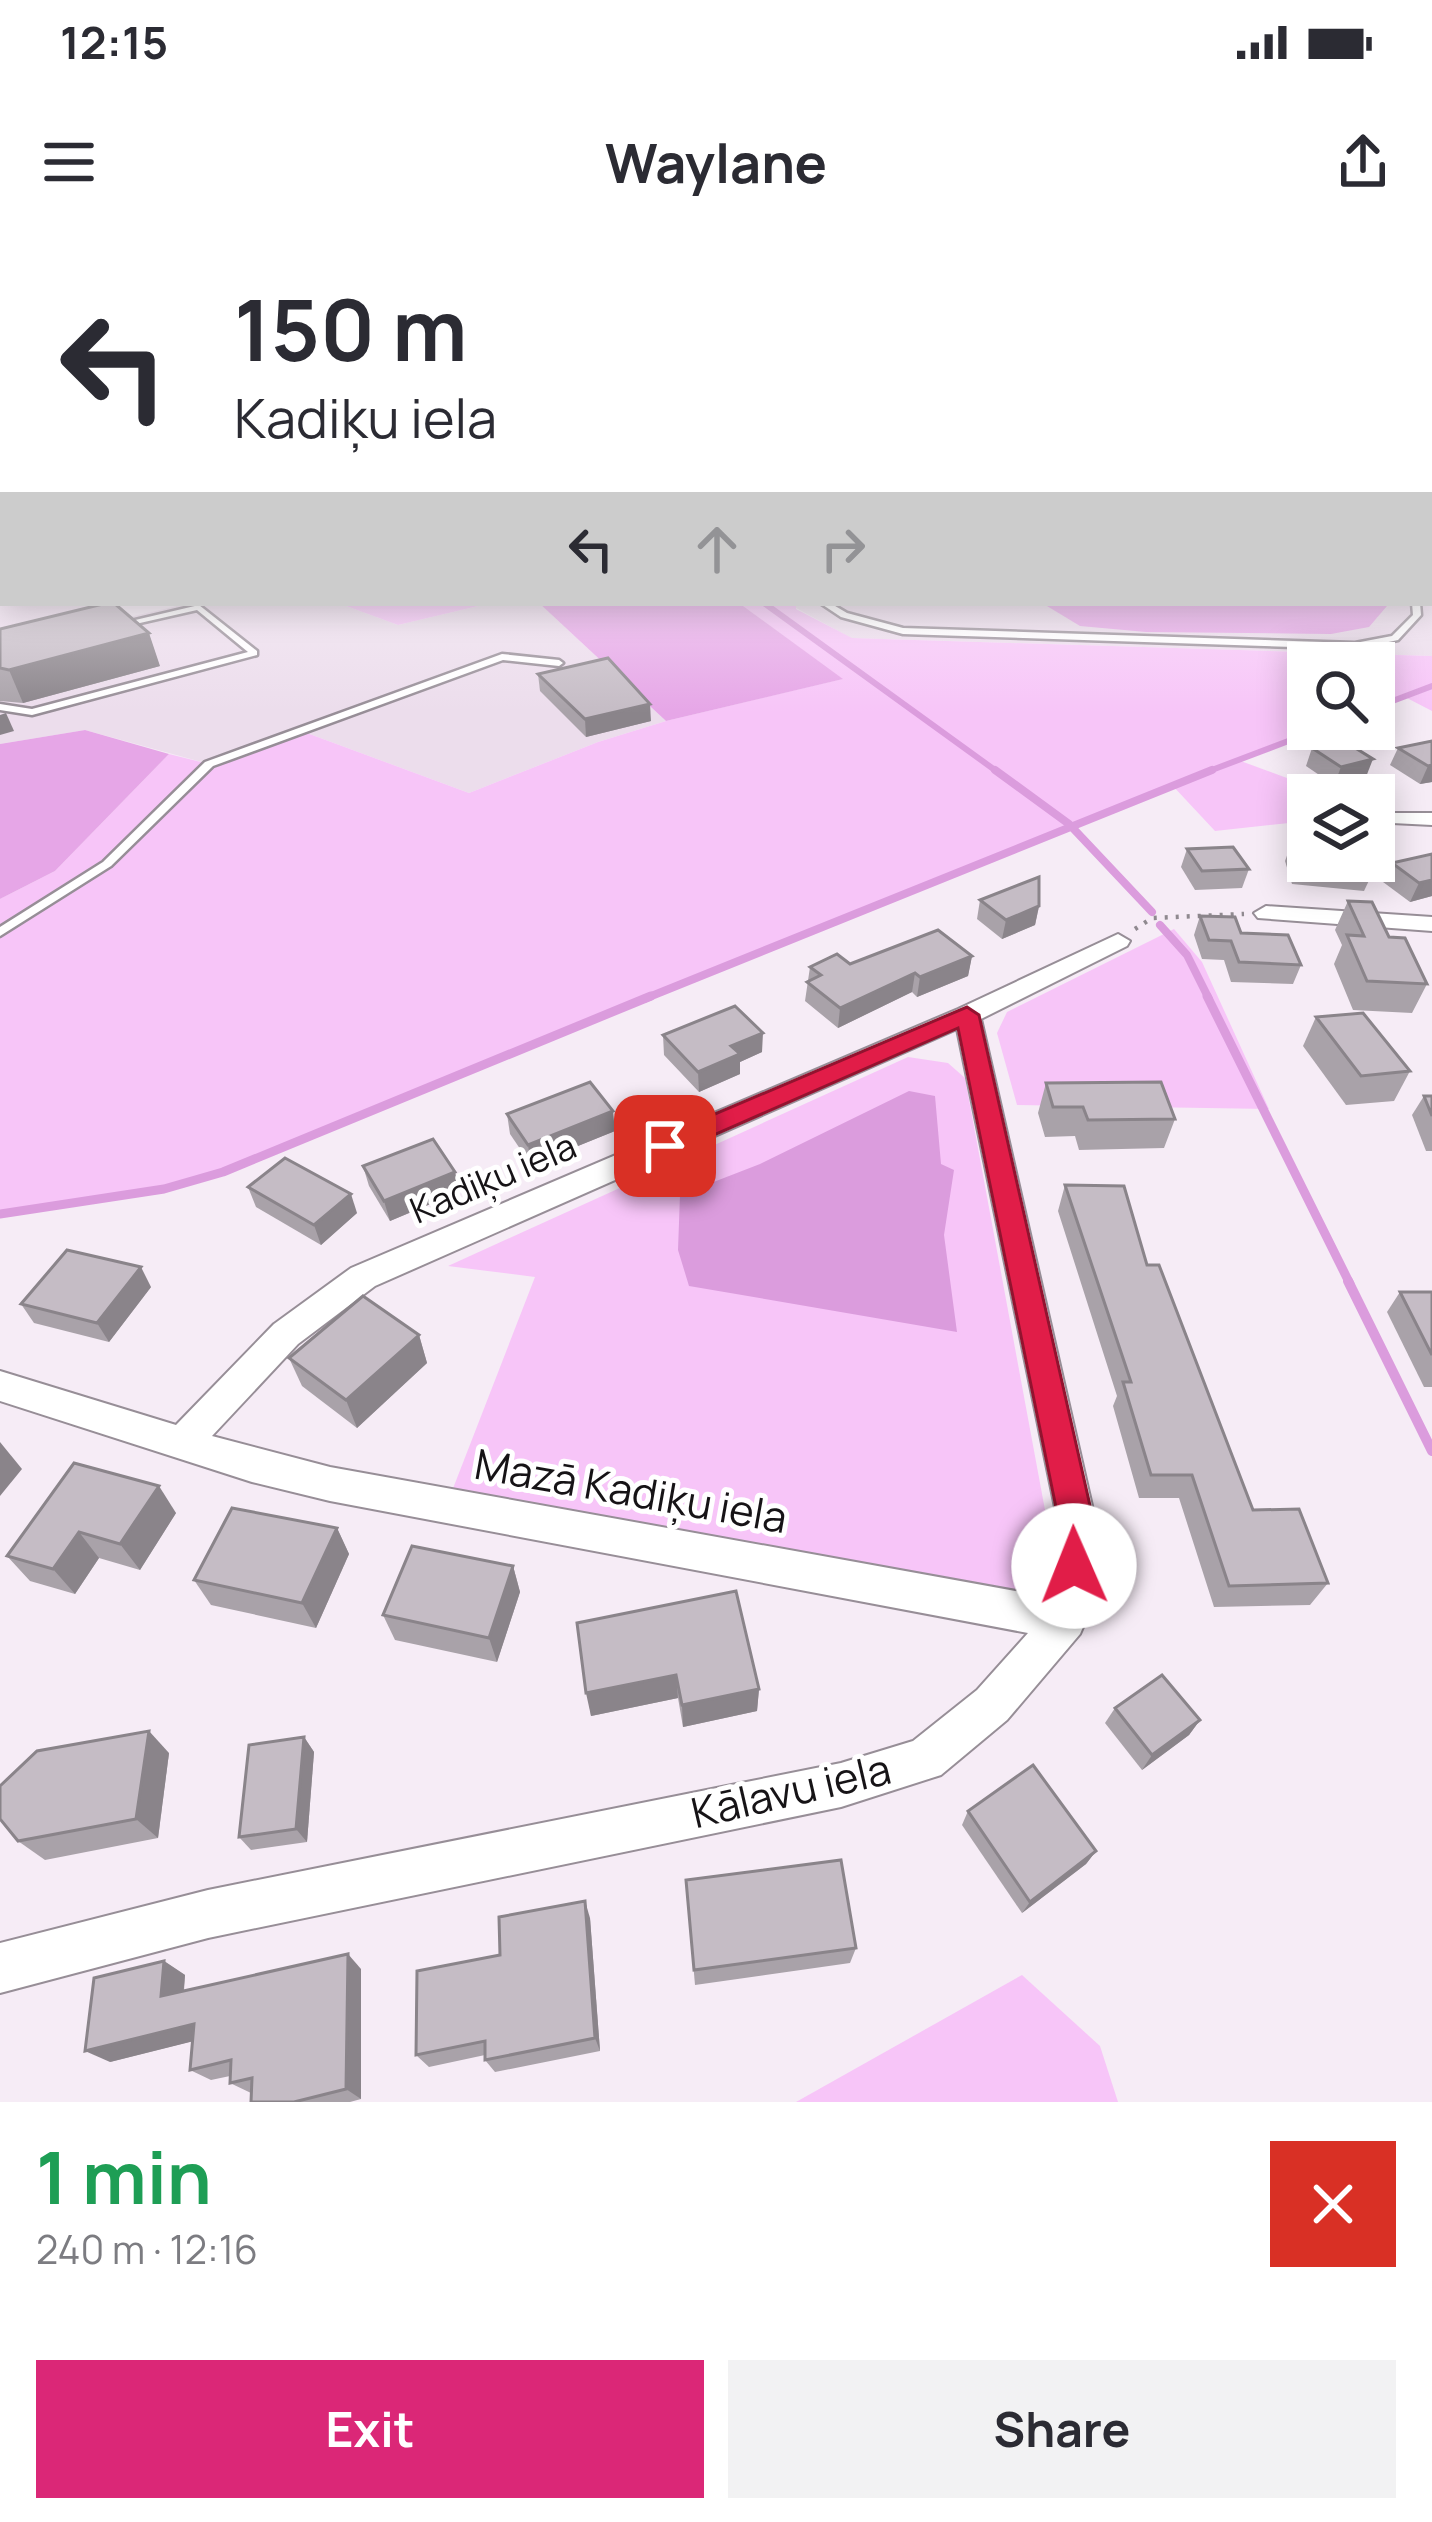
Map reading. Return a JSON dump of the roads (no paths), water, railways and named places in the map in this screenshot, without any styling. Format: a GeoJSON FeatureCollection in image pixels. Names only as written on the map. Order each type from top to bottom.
{"type":"FeatureCollection","features":[{"type":"Feature","properties":{"kind":"street"},"geometry":{"type":"LineString","coordinates":[[1400,818],[1432,819]]}},
{"type":"Feature","properties":{"kind":"street"},"geometry":{"type":"LineString","coordinates":[[1266,913],[1432,924]]}},
{"type":"Feature","properties":{"kind":"street","name":"Kadiķu iela"},"geometry":{"type":"LineString","coordinates":[[182,1443],[286,1334],[364,1276],[967,1015],[1118,941]]}},
{"type":"Feature","properties":{"kind":"street"},"geometry":{"type":"LineString","coordinates":[[967,1015],[1079,1532],[1066,1620]]}},
{"type":"Feature","properties":{"kind":"street"},"geometry":{"type":"LineString","coordinates":[[0,1386],[182,1443]]}},
{"type":"Feature","properties":{"kind":"street","name":"Mazā Kadiķu iela"},"geometry":{"type":"LineString","coordinates":[[182,1443],[330,1484],[1066,1620]]}},
{"type":"Feature","properties":{"kind":"street","name":"Kālavu iela"},"geometry":{"type":"LineString","coordinates":[[0,1969],[208,1914],[841,1785],[925,1759],[992,1705],[1066,1620]]}},
{"type":"Feature","properties":{"kind":"lane"},"geometry":{"type":"LineString","coordinates":[[829,606],[844,615],[904,631],[1355,646],[1395,638],[1417,615],[1416,606]]}},
{"type":"Feature","properties":{"kind":"lane"},"geometry":{"type":"LineString","coordinates":[[0,707],[32,712],[254,653],[199,608],[111,626]]}},
{"type":"Feature","properties":{"kind":"lane"},"geometry":{"type":"LineString","coordinates":[[0,932],[107,864],[209,764],[502,657],[559,663]]}},
{"type":"Feature","properties":{"kind":"waterway"},"geometry":{"type":"LineString","coordinates":[[768,606],[999,773]]}},
{"type":"Feature","properties":{"kind":"waterway"},"geometry":{"type":"LineString","coordinates":[[1395,700],[1432,686]]}},
{"type":"Feature","properties":{"kind":"waterway"},"geometry":{"type":"LineString","coordinates":[[1204,773],[1287,742]]}},
{"type":"Feature","properties":{"kind":"waterway"},"geometry":{"type":"LineString","coordinates":[[995,770],[1071,827]]}},
{"type":"Feature","properties":{"kind":"waterway"},"geometry":{"type":"LineString","coordinates":[[1071,827],[1212,770]]}},
{"type":"Feature","properties":{"kind":"waterway"},"geometry":{"type":"LineString","coordinates":[[644,999],[1071,827]]}},
{"type":"Feature","properties":{"kind":"waterway"},"geometry":{"type":"LineString","coordinates":[[1071,827],[1152,912]]}},
{"type":"Feature","properties":{"kind":"waterway"},"geometry":{"type":"LineString","coordinates":[[1160,925],[1187,955],[1209,999]]}},
{"type":"Feature","properties":{"kind":"waterway"},"geometry":{"type":"LineString","coordinates":[[0,1214],[164,1189],[223,1172],[651,996]]}},
{"type":"Feature","properties":{"kind":"waterway"},"geometry":{"type":"LineString","coordinates":[[1207,996],[1350,1284]]}},
{"type":"Feature","properties":{"kind":"waterway"},"geometry":{"type":"LineString","coordinates":[[1348,1281],[1432,1451]]}}]}
